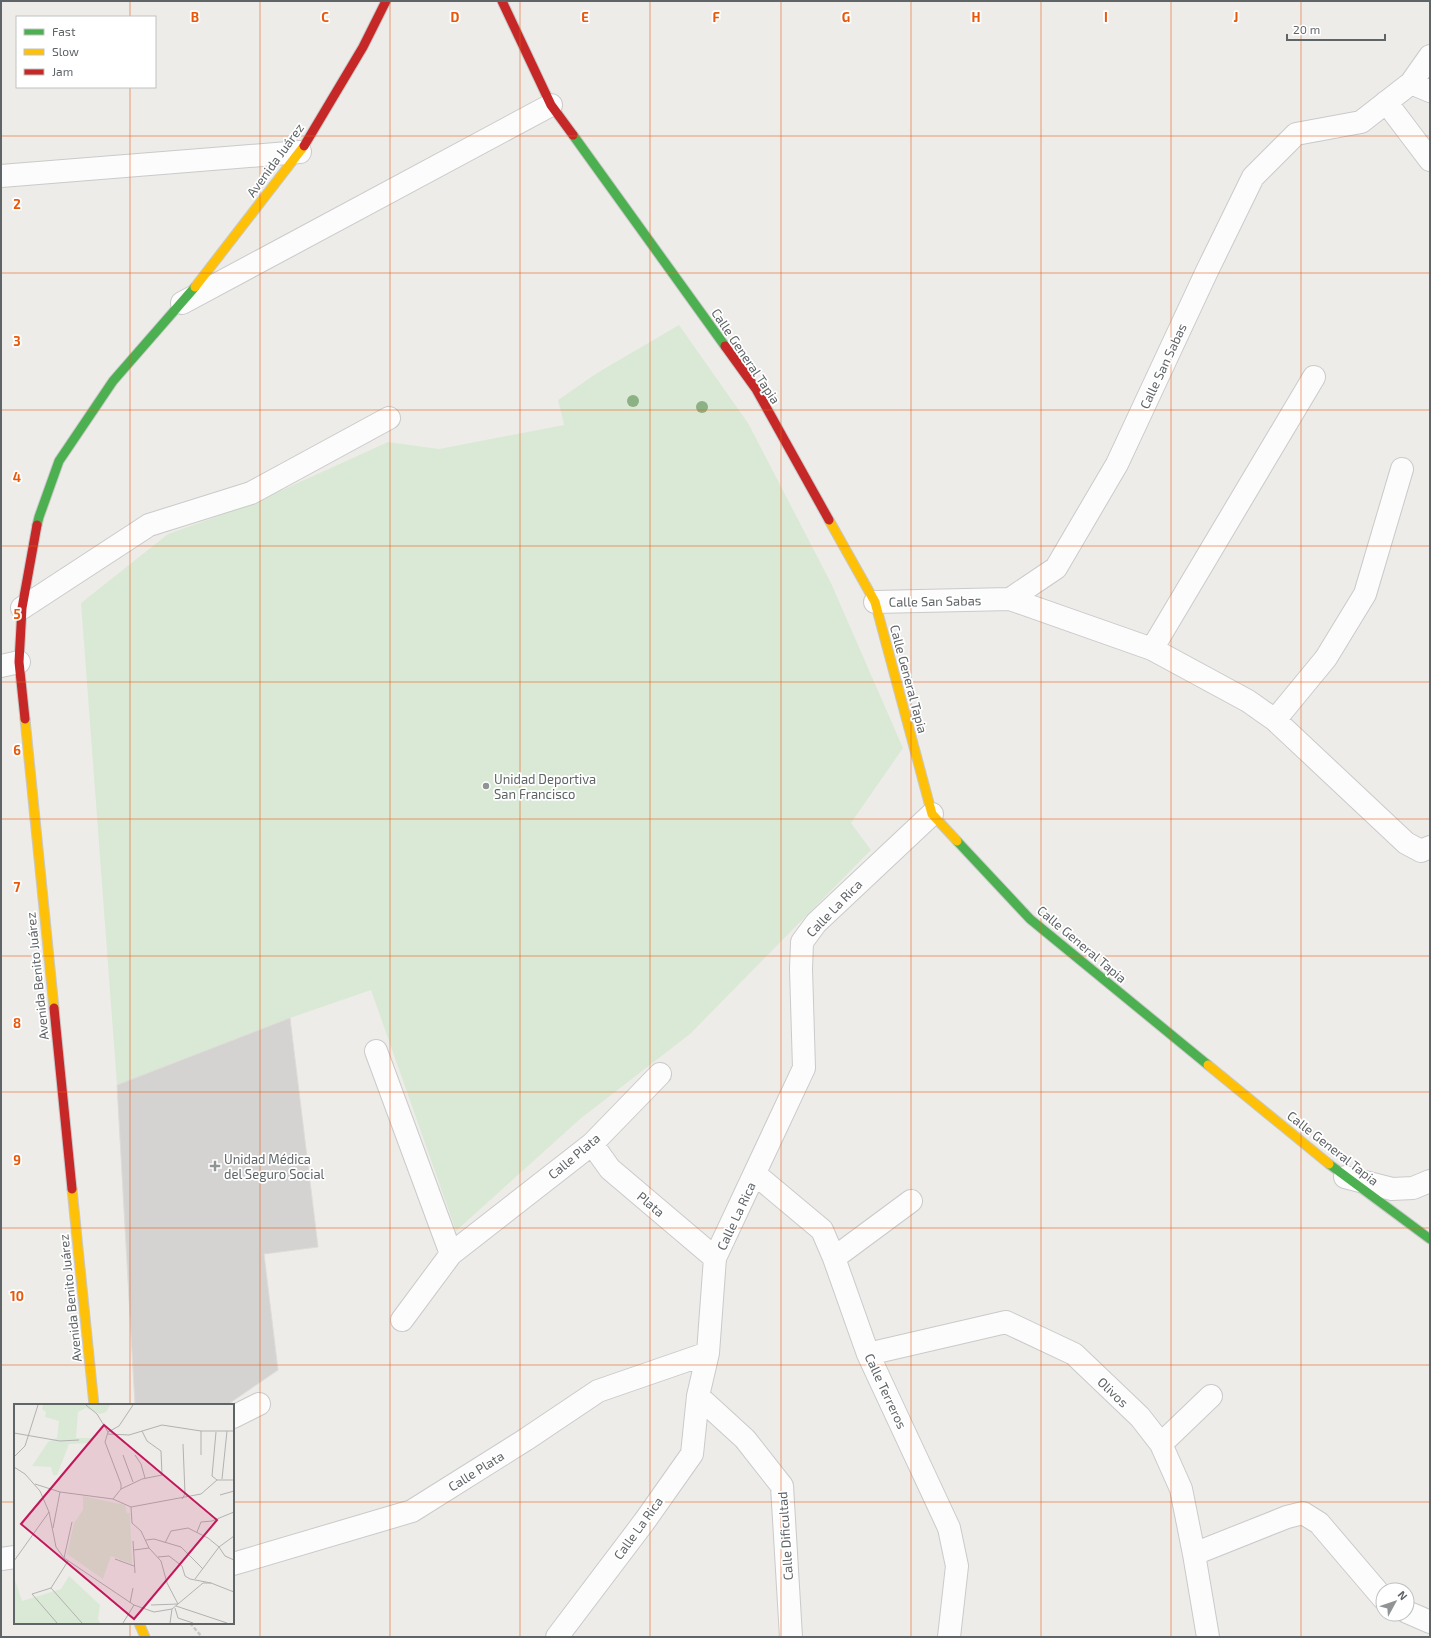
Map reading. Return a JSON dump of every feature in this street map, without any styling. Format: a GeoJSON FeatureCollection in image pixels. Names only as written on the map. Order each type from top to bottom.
{"type":"FeatureCollection","features":[{"type":"Feature","properties":{"kind":"street","name":"Avenida Juárez"},"geometry":{"type":"LineString","coordinates":[[182,303],[300,152],[363,47],[386,1]]}},
{"type":"Feature","properties":{"kind":"street","name":"Calle General Tapia"},"geometry":{"type":"LineString","coordinates":[[502,1],[551,105],[756,389],[875,602],[932,814],[1030,918],[1345,1177],[1430,1239]]}},
{"type":"Feature","properties":{"kind":"street","name":"Calle San Sabas"},"geometry":{"type":"LineString","coordinates":[[875,602],[1010,599],[1056,568],[1117,464],[1203,278],[1253,177],[1296,134],[1360,122],[1386,102],[1420,87],[1430,56]]}},
{"type":"Feature","properties":{"kind":"street"},"geometry":{"type":"LineString","coordinates":[[1386,102],[1430,160]]}},
{"type":"Feature","properties":{"kind":"street"},"geometry":{"type":"LineString","coordinates":[[182,303],[551,105]]}},
{"type":"Feature","properties":{"kind":"street"},"geometry":{"type":"LineString","coordinates":[[1,176],[300,152]]}},
{"type":"Feature","properties":{"kind":"street","name":"Avenida Benito Juárez"},"geometry":{"type":"LineString","coordinates":[[94,1404],[10,664],[22,608],[38,517],[59,461],[113,381],[182,303]]}},
{"type":"Feature","properties":{"kind":"street"},"geometry":{"type":"LineString","coordinates":[[1152,649],[1314,377]]}},
{"type":"Feature","properties":{"kind":"street"},"geometry":{"type":"LineString","coordinates":[[22,608],[149,525],[251,493],[389,418]]}},
{"type":"Feature","properties":{"kind":"street"},"geometry":{"type":"LineString","coordinates":[[1275,720],[1326,658],[1365,594],[1402,469]]}},
{"type":"Feature","properties":{"kind":"street"},"geometry":{"type":"LineString","coordinates":[[1010,599],[1152,649],[1248,701],[1275,720],[1406,843],[1421,851],[1430,847]]}},
{"type":"Feature","properties":{"kind":"street","name":"Calle La Rica"},"geometry":{"type":"LineString","coordinates":[[557,1637],[644,1522],[692,1454],[698,1396],[708,1353],[715,1258],[804,1068],[801,969],[802,942],[816,923],[932,814]]}},
{"type":"Feature","properties":{"kind":"street"},"geometry":{"type":"LineString","coordinates":[[376,1051],[451,1254]]}},
{"type":"Feature","properties":{"kind":"street","name":"Calle Plata"},"geometry":{"type":"LineString","coordinates":[[402,1320],[451,1254],[592,1144],[660,1074]]}},
{"type":"Feature","properties":{"kind":"street","name":"Plata"},"geometry":{"type":"LineString","coordinates":[[592,1144],[610,1170],[715,1258]]}},
{"type":"Feature","properties":{"kind":"street","name":"Calle Terreros"},"geometry":{"type":"LineString","coordinates":[[755,1174],[822,1230],[834,1258],[868,1354],[949,1528],[957,1566],[949,1637]]}},
{"type":"Feature","properties":{"kind":"street"},"geometry":{"type":"LineString","coordinates":[[1345,1177],[1392,1189],[1413,1188],[1430,1181]]}},
{"type":"Feature","properties":{"kind":"street"},"geometry":{"type":"LineString","coordinates":[[834,1258],[911,1200]]}},
{"type":"Feature","properties":{"kind":"street","name":"Olivos"},"geometry":{"type":"LineString","coordinates":[[868,1354],[1006,1322],[1074,1354],[1140,1417],[1161,1444],[1181,1489],[1208,1637]]}},
{"type":"Feature","properties":{"kind":"street","name":"Calle Plata"},"geometry":{"type":"LineString","coordinates":[[234,1564],[412,1511],[506,1452],[598,1391],[708,1353]]}},
{"type":"Feature","properties":{"kind":"street","name":"Calle Dificultad"},"geometry":{"type":"LineString","coordinates":[[698,1396],[745,1439],[782,1486],[791,1637]]}},
{"type":"Feature","properties":{"kind":"street"},"geometry":{"type":"LineString","coordinates":[[1161,1444],[1211,1396]]}},
{"type":"Feature","properties":{"kind":"street"},"geometry":{"type":"LineString","coordinates":[[234,1416],[259,1404]]}},
{"type":"Feature","properties":{"kind":"street"},"geometry":{"type":"LineString","coordinates":[[1194,1554],[1287,1517],[1303,1513],[1319,1523],[1375,1589]]}},
{"type":"Feature","properties":{"kind":"street"},"geometry":{"type":"LineString","coordinates":[[1,1559],[14,1557]]}},
{"type":"Feature","properties":{"kind":"street"},"geometry":{"type":"LineString","coordinates":[[1415,1615],[1430,1622]]}},
{"type":"Feature","properties":{"kind":"street"},"geometry":{"type":"LineString","coordinates":[[139,1624],[145,1637]]}},
{"type":"Feature","properties":{"kind":"path"},"geometry":{"type":"LineString","coordinates":[[191,1624],[202,1637]]}},
{"type":"Feature","properties":{"kind":"green space","name":"Unidad Deportiva San Francisco"},"geometry":{"type":"Polygon","coordinates":[[[679,325],[748,423],[831,583],[903,748],[851,823],[871,850],[690,1034],[580,1119],[456,1231],[371,990],[290,1018],[117,1085],[81,603],[168,534],[249,505],[388,442],[439,449],[564,425],[558,400],[597,373],[679,325]]]}},
{"type":"Feature","properties":{"kind":"building","name":"Unidad Médica del Seguro Social"},"geometry":{"type":"Polygon","coordinates":[[[290,1018],[318,1247],[264,1254],[278,1370],[228,1404],[135,1404],[117,1085],[290,1018]]]}},
{"type":"Feature","properties":{"kind":"traffic: fast"},"geometry":{"type":"LineString","coordinates":[[573,135],[725,346]]}},
{"type":"Feature","properties":{"kind":"traffic: fast"},"geometry":{"type":"LineString","coordinates":[[37,525],[59,461],[113,381],[195,287]]}},
{"type":"Feature","properties":{"kind":"traffic: fast"},"geometry":{"type":"LineString","coordinates":[[957,841],[1030,919],[1208,1065]]}},
{"type":"Feature","properties":{"kind":"traffic: fast"},"geometry":{"type":"LineString","coordinates":[[1329,1164],[1430,1239]]}},
{"type":"Feature","properties":{"kind":"traffic: slow"},"geometry":{"type":"LineString","coordinates":[[195,287],[304,146]]}},
{"type":"Feature","properties":{"kind":"traffic: slow"},"geometry":{"type":"LineString","coordinates":[[829,520],[875,602],[932,814],[957,841]]}},
{"type":"Feature","properties":{"kind":"traffic: slow"},"geometry":{"type":"LineString","coordinates":[[25,719],[54,1008]]}},
{"type":"Feature","properties":{"kind":"traffic: slow"},"geometry":{"type":"LineString","coordinates":[[1208,1065],[1329,1164]]}},
{"type":"Feature","properties":{"kind":"traffic: slow"},"geometry":{"type":"LineString","coordinates":[[72,1189],[94,1404]]}},
{"type":"Feature","properties":{"kind":"traffic: slow"},"geometry":{"type":"LineString","coordinates":[[139,1624],[145,1637]]}},
{"type":"Feature","properties":{"kind":"traffic: jam"},"geometry":{"type":"LineString","coordinates":[[304,146],[363,47],[386,1]]}},
{"type":"Feature","properties":{"kind":"traffic: jam"},"geometry":{"type":"LineString","coordinates":[[502,1],[551,105],[573,135]]}},
{"type":"Feature","properties":{"kind":"traffic: jam"},"geometry":{"type":"LineString","coordinates":[[725,346],[756,389],[829,520]]}},
{"type":"Feature","properties":{"kind":"traffic: jam"},"geometry":{"type":"LineString","coordinates":[[25,719],[19,662],[22,608],[37,525]]}},
{"type":"Feature","properties":{"kind":"traffic: jam"},"geometry":{"type":"LineString","coordinates":[[54,1008],[72,1189]]}},
{"type":"Feature","properties":{"kind":"place","name":"Unidad Deportiva San Francisco"},"geometry":{"type":"Point","coordinates":[486,786]}},
{"type":"Feature","properties":{"kind":"place","name":"Unidad Médica del Seguro Social"},"geometry":{"type":"Point","coordinates":[215,1166]}}]}
